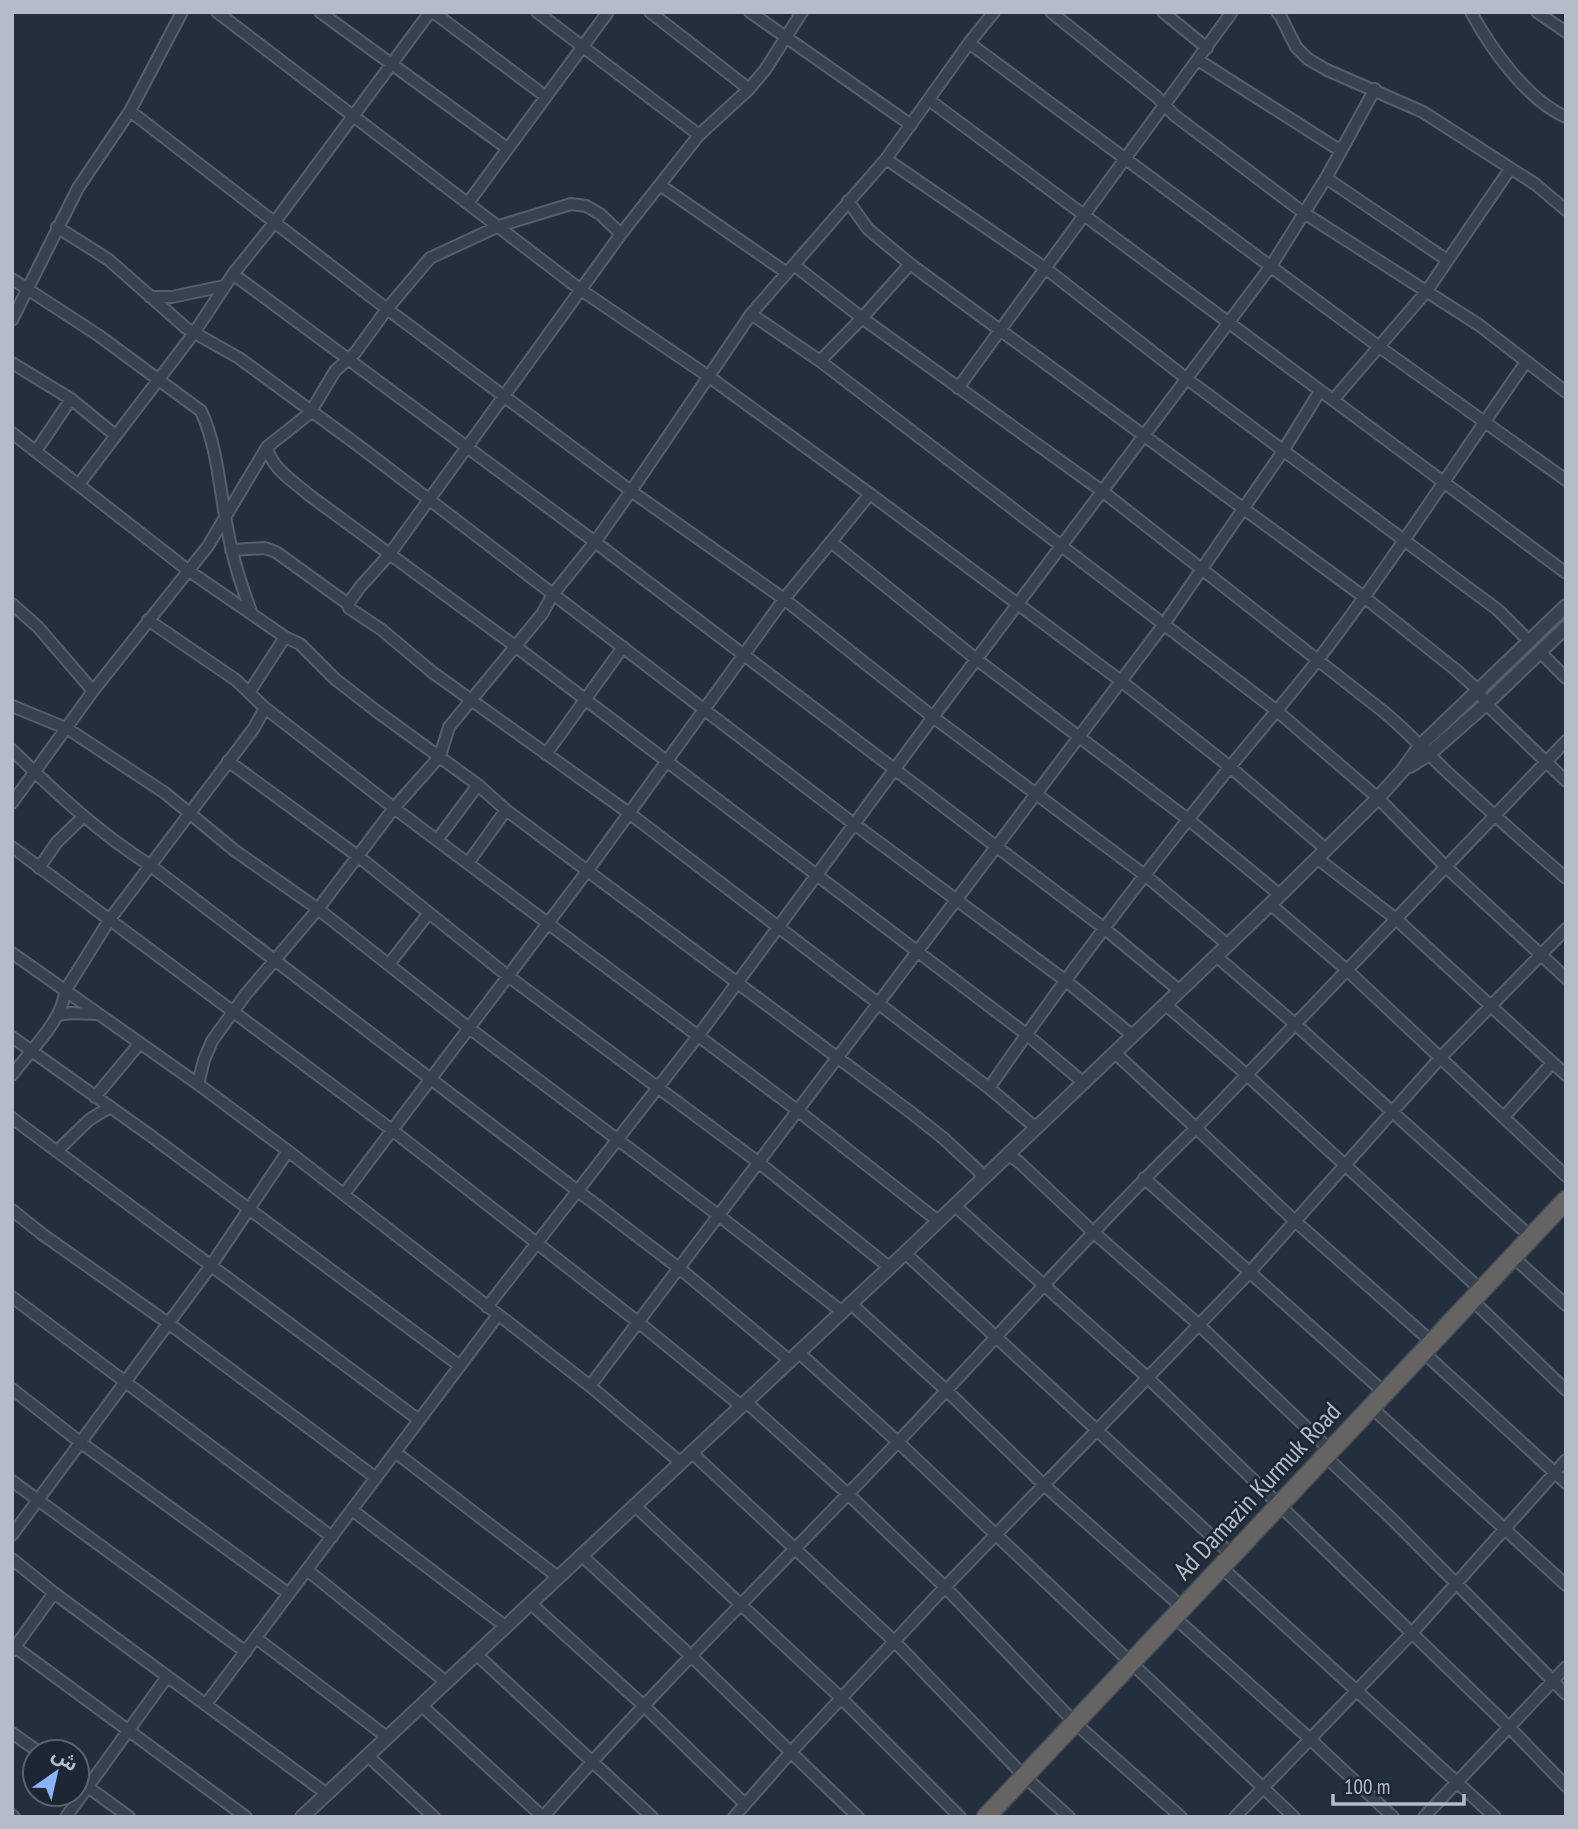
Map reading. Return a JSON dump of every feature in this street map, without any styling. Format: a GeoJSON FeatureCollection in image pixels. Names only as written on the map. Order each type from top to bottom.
{"type":"FeatureCollection","features":[{"type":"Feature","properties":{"kind":"highway","name":"Ad Damazin Kurmuk Road"},"geometry":{"type":"LineString","coordinates":[[986,1817],[1476,1295],[1564,1206]]}},
{"type":"Feature","properties":{"kind":"street"},"geometry":{"type":"LineString","coordinates":[[12,320],[78,188],[130,111],[181,12]]}},
{"type":"Feature","properties":{"kind":"street"},"geometry":{"type":"LineString","coordinates":[[217,12],[581,290],[708,376],[1121,681],[1230,767],[1322,855],[1566,1075]]}},
{"type":"Feature","properties":{"kind":"street"},"geometry":{"type":"LineString","coordinates":[[320,12],[507,148]]}},
{"type":"Feature","properties":{"kind":"street"},"geometry":{"type":"LineString","coordinates":[[79,484],[194,333],[224,286],[432,12],[545,96]]}},
{"type":"Feature","properties":{"kind":"street"},"geometry":{"type":"LineString","coordinates":[[537,12],[699,135]]}},
{"type":"Feature","properties":{"kind":"street"},"geometry":{"type":"LineString","coordinates":[[468,203],[608,12]]}},
{"type":"Feature","properties":{"kind":"street"},"geometry":{"type":"LineString","coordinates":[[650,12],[749,89]]}},
{"type":"Feature","properties":{"kind":"street"},"geometry":{"type":"LineString","coordinates":[[750,12],[911,125]]}},
{"type":"Feature","properties":{"kind":"street"},"geometry":{"type":"LineString","coordinates":[[348,604],[389,555],[621,234],[699,135],[749,89],[802,12]]}},
{"type":"Feature","properties":{"kind":"street"},"geometry":{"type":"LineString","coordinates":[[198,1084],[212,1041],[274,960],[359,857],[394,808],[440,756],[449,727],[542,614],[553,594],[595,542],[751,314],[886,159],[994,12]]}},
{"type":"Feature","properties":{"kind":"street"},"geometry":{"type":"LineString","coordinates":[[1051,12],[1174,115],[1304,213],[1479,325],[1566,392]]}},
{"type":"Feature","properties":{"kind":"street"},"geometry":{"type":"LineString","coordinates":[[1163,12],[1207,48]]}},
{"type":"Feature","properties":{"kind":"street"},"geometry":{"type":"LineString","coordinates":[[958,388],[1232,12]]}},
{"type":"Feature","properties":{"kind":"street"},"geometry":{"type":"LineString","coordinates":[[1471,12],[1520,83],[1549,109],[1566,117]]}},
{"type":"Feature","properties":{"kind":"street"},"geometry":{"type":"LineString","coordinates":[[1537,12],[1566,32]]}},
{"type":"Feature","properties":{"kind":"street"},"geometry":{"type":"LineString","coordinates":[[1280,14],[1296,47],[1308,60],[1423,112],[1535,184],[1566,210]]}},
{"type":"Feature","properties":{"kind":"street"},"geometry":{"type":"LineString","coordinates":[[969,43],[1378,346],[1566,480]]}},
{"type":"Feature","properties":{"kind":"street"},"geometry":{"type":"LineString","coordinates":[[1198,60],[1341,151]]}},
{"type":"Feature","properties":{"kind":"street"},"geometry":{"type":"LineString","coordinates":[[487,1307],[698,1036],[1271,266],[1326,178],[1375,89]]}},
{"type":"Feature","properties":{"kind":"street"},"geometry":{"type":"LineString","coordinates":[[929,100],[1566,573]]}},
{"type":"Feature","properties":{"kind":"street"},"geometry":{"type":"LineString","coordinates":[[130,111],[387,309],[631,491],[784,599],[933,717],[1146,876],[1228,945]]}},
{"type":"Feature","properties":{"kind":"street"},"geometry":{"type":"LineString","coordinates":[[886,159],[1045,268],[1186,379],[1498,610],[1566,678]]}},
{"type":"Feature","properties":{"kind":"street"},"geometry":{"type":"LineString","coordinates":[[1333,400],[1426,292],[1510,169]]}},
{"type":"Feature","properties":{"kind":"street"},"geometry":{"type":"LineString","coordinates":[[1326,178],[1447,260]]}},
{"type":"Feature","properties":{"kind":"street"},"geometry":{"type":"LineString","coordinates":[[660,185],[862,318],[1102,491],[1410,733],[1424,750],[1494,816],[1566,878]]}},
{"type":"Feature","properties":{"kind":"street"},"geometry":{"type":"LineString","coordinates":[[848,201],[868,229],[910,264],[999,332],[1364,597],[1456,670],[1479,691],[1486,704],[1566,781]]}},
{"type":"Feature","properties":{"kind":"street"},"geometry":{"type":"LineString","coordinates":[[12,803],[93,691],[189,571],[225,519],[267,447],[310,413],[335,371],[363,343],[387,309],[430,258],[499,226],[571,204],[586,206],[600,214],[621,234]]}},
{"type":"Feature","properties":{"kind":"street"},"geometry":{"type":"LineString","coordinates":[[57,227],[108,260],[194,333],[239,358],[310,413],[359,446],[854,824],[1066,981],[1133,1036]]}},
{"type":"Feature","properties":{"kind":"street"},"geometry":{"type":"LineString","coordinates":[[820,362],[910,264]]}},
{"type":"Feature","properties":{"kind":"street"},"geometry":{"type":"LineString","coordinates":[[233,274],[595,542],[1105,929],[1180,991]]}},
{"type":"Feature","properties":{"kind":"street"},"geometry":{"type":"LineString","coordinates":[[12,279],[98,335],[201,411],[208,426],[220,481],[231,550],[252,614]]}},
{"type":"Feature","properties":{"kind":"street"},"geometry":{"type":"LineString","coordinates":[[150,297],[172,297],[224,286]]}},
{"type":"Feature","properties":{"kind":"street"},"geometry":{"type":"LineString","coordinates":[[751,314],[820,362],[1277,711],[1378,798],[1446,867],[1566,978]]}},
{"type":"Feature","properties":{"kind":"street"},"geometry":{"type":"LineString","coordinates":[[989,1088],[1105,929],[1364,597],[1526,362]]}},
{"type":"Feature","properties":{"kind":"street"},"geometry":{"type":"LineString","coordinates":[[12,363],[71,399],[115,435]]}},
{"type":"Feature","properties":{"kind":"street"},"geometry":{"type":"LineString","coordinates":[[590,1386],[1164,624],[1321,391]]}},
{"type":"Feature","properties":{"kind":"street"},"geometry":{"type":"LineString","coordinates":[[36,451],[71,399]]}},
{"type":"Feature","properties":{"kind":"street"},"geometry":{"type":"LineString","coordinates":[[12,433],[189,571],[285,637],[300,644],[335,678],[375,710],[440,756],[506,810],[943,1138],[984,1176]]}},
{"type":"Feature","properties":{"kind":"street"},"geometry":{"type":"LineString","coordinates":[[267,447],[268,456],[277,467],[309,495],[515,646],[1026,1034],[1084,1083]]}},
{"type":"Feature","properties":{"kind":"street"},"geometry":{"type":"LineString","coordinates":[[344,1194],[587,870],[784,599],[870,494]]}},
{"type":"Feature","properties":{"kind":"street"},"geometry":{"type":"LineString","coordinates":[[831,542],[976,659],[1189,820],[1566,1176]]}},
{"type":"Feature","properties":{"kind":"street"},"geometry":{"type":"LineString","coordinates":[[231,550],[265,548],[276,552],[382,630],[432,672],[629,813],[989,1088],[1036,1128]]}},
{"type":"Feature","properties":{"kind":"street"},"geometry":{"type":"LineString","coordinates":[[12,604],[38,627],[93,691]]}},
{"type":"Feature","properties":{"kind":"street"},"geometry":{"type":"LineString","coordinates":[[1424,750],[1486,704],[1566,607]]}},
{"type":"Feature","properties":{"kind":"street"},"geometry":{"type":"LineString","coordinates":[[148,620],[250,691],[265,708],[394,808],[797,1110],[938,1221]]}},
{"type":"Feature","properties":{"kind":"street"},"geometry":{"type":"LineString","coordinates":[[309,1815],[327,1794],[387,1737],[1115,1054],[1322,855],[1479,691],[1535,647],[1566,627]]}},
{"type":"Feature","properties":{"kind":"street"},"geometry":{"type":"LineString","coordinates":[[250,691],[285,637]]}},
{"type":"Feature","properties":{"kind":"street"},"geometry":{"type":"LineString","coordinates":[[546,754],[623,647]]}},
{"type":"Feature","properties":{"kind":"street"},"geometry":{"type":"LineString","coordinates":[[12,706],[68,729],[141,776],[234,850],[318,909],[617,1141],[845,1307],[946,1391],[1393,1817]]}},
{"type":"Feature","properties":{"kind":"street"},"geometry":{"type":"LineString","coordinates":[[12,1075],[58,1015],[64,1003],[65,990],[110,919],[254,728],[265,708]]}},
{"type":"Feature","properties":{"kind":"street"},"geometry":{"type":"LineString","coordinates":[[421,1705],[543,1817],[643,1705],[898,1442],[1092,1231],[1348,971],[1566,741]]}},
{"type":"Feature","properties":{"kind":"street"},"geometry":{"type":"LineString","coordinates":[[12,750],[117,845],[151,866],[679,1268],[898,1442],[1294,1817]]}},
{"type":"Feature","properties":{"kind":"street"},"geometry":{"type":"LineString","coordinates":[[228,761],[359,857],[508,976],[758,1163],[889,1267]]}},
{"type":"Feature","properties":{"kind":"street"},"geometry":{"type":"LineString","coordinates":[[437,840],[478,785]]}},
{"type":"Feature","properties":{"kind":"street"},"geometry":{"type":"LineString","coordinates":[[468,863],[506,810]]}},
{"type":"Feature","properties":{"kind":"street"},"geometry":{"type":"LineString","coordinates":[[39,868],[57,842],[83,817]]}},
{"type":"Feature","properties":{"kind":"street"},"geometry":{"type":"LineString","coordinates":[[12,847],[392,1130],[743,1403],[848,1494],[945,1587],[1075,1723],[1181,1817]]}},
{"type":"Feature","properties":{"kind":"street"},"geometry":{"type":"LineString","coordinates":[[389,964],[429,913]]}},
{"type":"Feature","properties":{"kind":"street"},"geometry":{"type":"LineString","coordinates":[[734,1817],[945,1587],[1249,1273],[1441,1057],[1566,929]]}},
{"type":"Feature","properties":{"kind":"street"},"geometry":{"type":"LineString","coordinates":[[12,953],[288,1151],[590,1386],[680,1462]]}},
{"type":"Feature","properties":{"kind":"street"},"geometry":{"type":"LineString","coordinates":[[1216,956],[1531,1237]]}},
{"type":"Feature","properties":{"kind":"street"},"geometry":{"type":"LineString","coordinates":[[1166,1004],[1345,1166],[1476,1295],[1566,1390]]}},
{"type":"Feature","properties":{"kind":"street"},"geometry":{"type":"LineString","coordinates":[[58,1015],[82,1012],[98,1014]]}},
{"type":"Feature","properties":{"kind":"street"},"geometry":{"type":"LineString","coordinates":[[12,1037],[460,1366]]}},
{"type":"Feature","properties":{"kind":"street"},"geometry":{"type":"LineString","coordinates":[[95,1097],[140,1043]]}},
{"type":"Feature","properties":{"kind":"street"},"geometry":{"type":"LineString","coordinates":[[1115,1054],[1296,1222],[1566,1483]]}},
{"type":"Feature","properties":{"kind":"street"},"geometry":{"type":"LineString","coordinates":[[1504,1117],[1552,1063]]}},
{"type":"Feature","properties":{"kind":"street"},"geometry":{"type":"LineString","coordinates":[[57,1152],[89,1120],[110,1107]]}},
{"type":"Feature","properties":{"kind":"street"},"geometry":{"type":"LineString","coordinates":[[12,1118],[419,1420]]}},
{"type":"Feature","properties":{"kind":"street"},"geometry":{"type":"LineString","coordinates":[[12,1535],[210,1267],[288,1151]]}},
{"type":"Feature","properties":{"kind":"street"},"geometry":{"type":"LineString","coordinates":[[1007,1154],[1198,1324],[1566,1694]]}},
{"type":"Feature","properties":{"kind":"street"},"geometry":{"type":"LineString","coordinates":[[1144,1178],[1385,1393]]}},
{"type":"Feature","properties":{"kind":"street"},"geometry":{"type":"LineString","coordinates":[[954,1205],[1147,1377],[1510,1728],[1566,1786]]}},
{"type":"Feature","properties":{"kind":"street"},"geometry":{"type":"LineString","coordinates":[[12,1210],[376,1478]]}},
{"type":"Feature","properties":{"kind":"street"},"geometry":{"type":"LineString","coordinates":[[905,1253],[1098,1431],[1355,1692],[1458,1781],[1495,1817]]}},
{"type":"Feature","properties":{"kind":"street"},"geometry":{"type":"LineString","coordinates":[[1513,1256],[1566,1305]]}},
{"type":"Feature","properties":{"kind":"street"},"geometry":{"type":"LineString","coordinates":[[12,1297],[332,1537]]}},
{"type":"Feature","properties":{"kind":"street"},"geometry":{"type":"LineString","coordinates":[[206,1704],[498,1315]]}},
{"type":"Feature","properties":{"kind":"street"},"geometry":{"type":"LineString","coordinates":[[12,1389],[80,1442],[289,1594]]}},
{"type":"Feature","properties":{"kind":"street"},"geometry":{"type":"LineString","coordinates":[[1372,1408],[1566,1586]]}},
{"type":"Feature","properties":{"kind":"street"},"geometry":{"type":"LineString","coordinates":[[395,1452],[558,1577]]}},
{"type":"Feature","properties":{"kind":"street"},"geometry":{"type":"LineString","coordinates":[[691,1452],[894,1641],[1024,1776],[1069,1817]]}},
{"type":"Feature","properties":{"kind":"street"},"geometry":{"type":"LineString","coordinates":[[1235,1817],[1412,1633],[1566,1460]]}},
{"type":"Feature","properties":{"kind":"street"},"geometry":{"type":"LineString","coordinates":[[12,1481],[246,1652]]}},
{"type":"Feature","properties":{"kind":"street"},"geometry":{"type":"LineString","coordinates":[[634,1505],[743,1604],[960,1817]]}},
{"type":"Feature","properties":{"kind":"street"},"geometry":{"type":"LineString","coordinates":[[352,1510],[505,1626]]}},
{"type":"Feature","properties":{"kind":"street"},"geometry":{"type":"LineString","coordinates":[[581,1555],[691,1656],[858,1817]]}},
{"type":"Feature","properties":{"kind":"street"},"geometry":{"type":"LineString","coordinates":[[12,1559],[54,1593],[327,1794]]}},
{"type":"Feature","properties":{"kind":"street"},"geometry":{"type":"LineString","coordinates":[[307,1570],[446,1682]]}},
{"type":"Feature","properties":{"kind":"street"},"geometry":{"type":"LineString","coordinates":[[54,1593],[14,1649],[246,1817]]}},
{"type":"Feature","properties":{"kind":"street"},"geometry":{"type":"LineString","coordinates":[[530,1603],[643,1705],[745,1804]]}},
{"type":"Feature","properties":{"kind":"street"},"geometry":{"type":"LineString","coordinates":[[256,1638],[387,1737]]}},
{"type":"Feature","properties":{"kind":"street"},"geometry":{"type":"LineString","coordinates":[[476,1654],[652,1817]]}},
{"type":"Feature","properties":{"kind":"street"},"geometry":{"type":"LineString","coordinates":[[1424,1817],[1566,1667]]}},
{"type":"Feature","properties":{"kind":"street"},"geometry":{"type":"LineString","coordinates":[[91,1783],[167,1676]]}},
{"type":"Feature","properties":{"kind":"street"},"geometry":{"type":"LineString","coordinates":[[368,1756],[434,1817]]}},
{"type":"Feature","properties":{"kind":"street"},"geometry":{"type":"LineString","coordinates":[[91,1789],[129,1817]]}}]}
